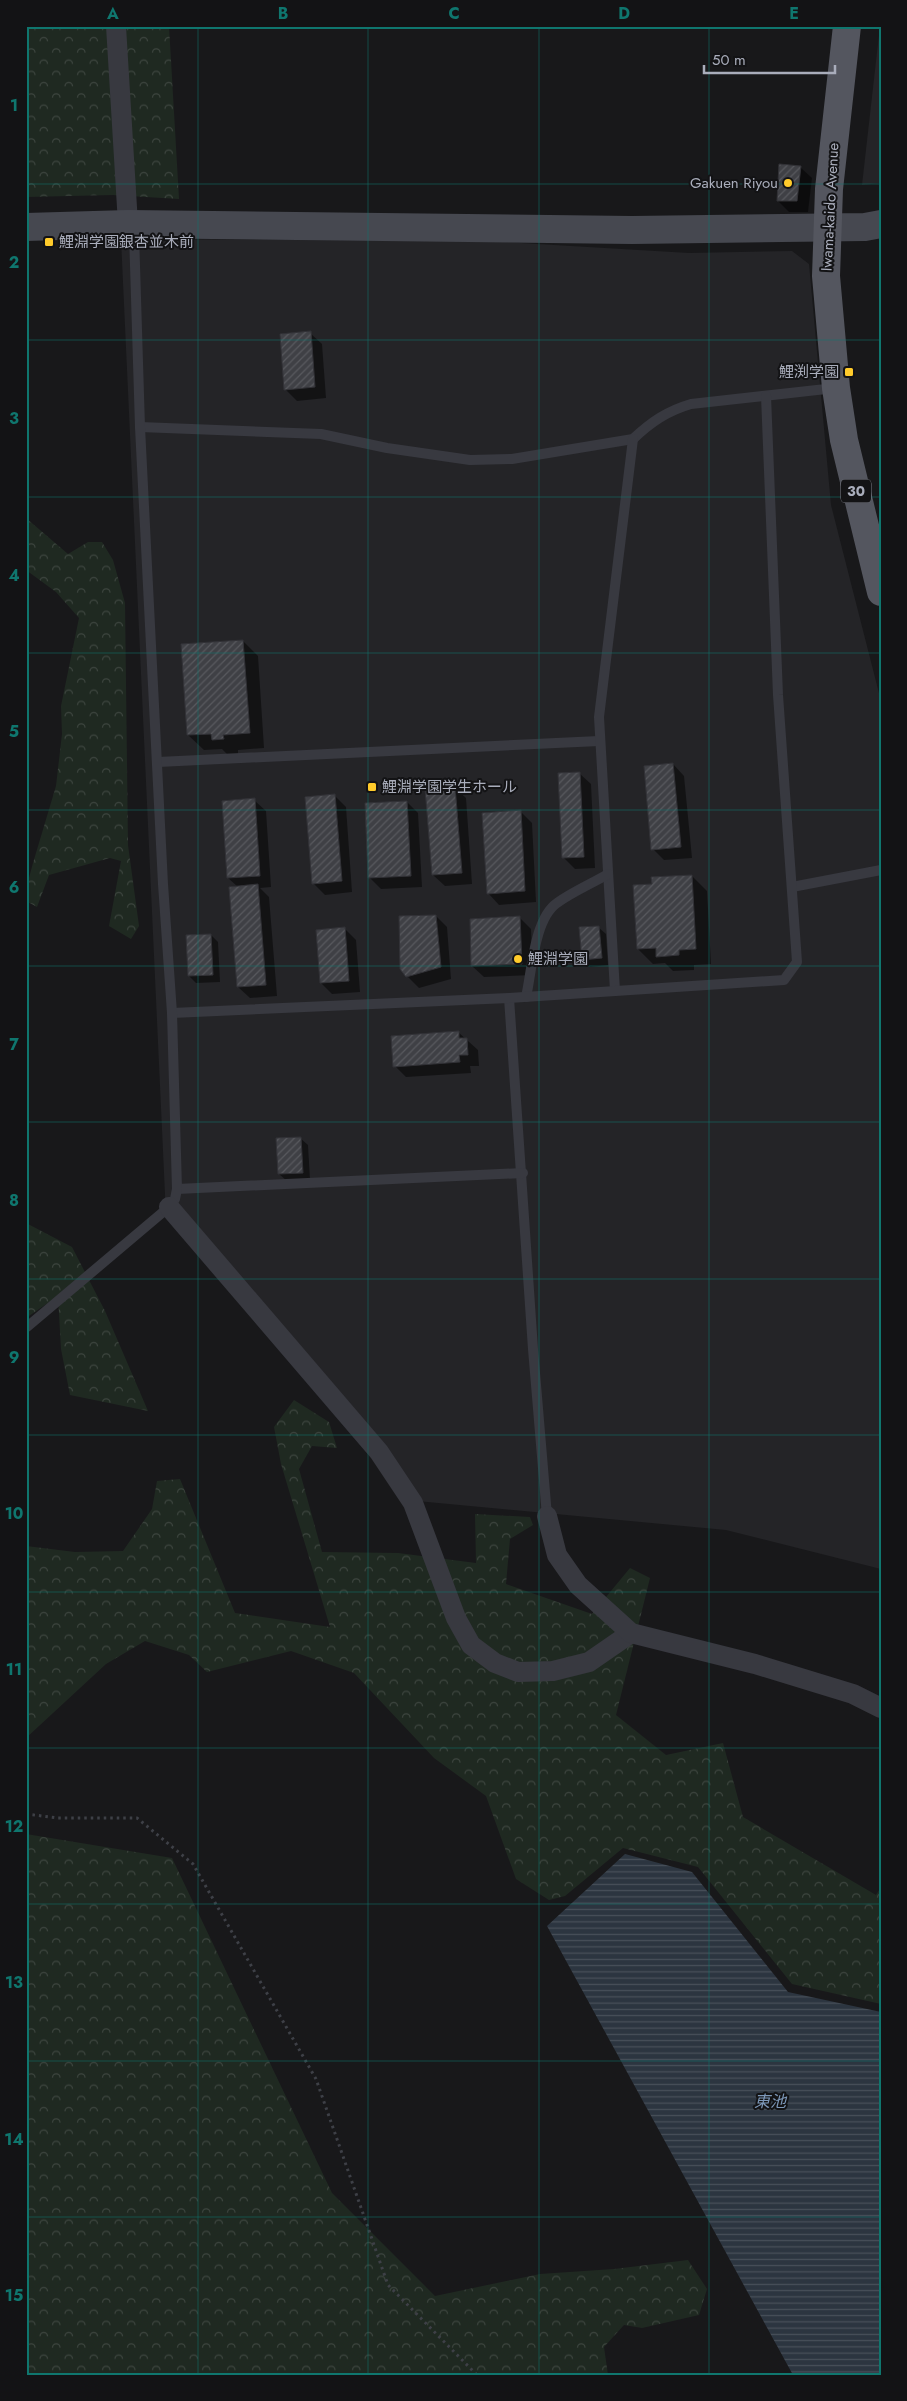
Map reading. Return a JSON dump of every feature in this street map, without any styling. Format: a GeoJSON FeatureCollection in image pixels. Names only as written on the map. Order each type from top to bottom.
{"type":"FeatureCollection","features":[{"type":"Feature","properties":{"kind":"main road","name":"Iwama-kaido Avenue"},"geometry":{"type":"LineString","coordinates":[[847,26],[833,137],[826,226],[826,276],[836,388],[850,466],[881,592]]}},
{"type":"Feature","properties":{"kind":"street"},"geometry":{"type":"LineString","coordinates":[[116,26],[128,224]]}},
{"type":"Feature","properties":{"kind":"street"},"geometry":{"type":"LineString","coordinates":[[26,227],[128,224],[632,230],[826,226],[865,227],[881,224]]}},
{"type":"Feature","properties":{"kind":"street"},"geometry":{"type":"LineString","coordinates":[[173,1198],[379,1452],[413,1503],[456,1618],[471,1646],[495,1663],[518,1672],[553,1671],[589,1662],[631,1633]]}},
{"type":"Feature","properties":{"kind":"street"},"geometry":{"type":"LineString","coordinates":[[547,1516],[556,1555],[578,1585],[631,1633],[755,1664],[852,1694],[881,1708]]}},
{"type":"Feature","properties":{"kind":"lane"},"geometry":{"type":"LineString","coordinates":[[128,224],[134,233],[140,427],[163,884],[172,1013],[173,1198]]}},
{"type":"Feature","properties":{"kind":"lane"},"geometry":{"type":"LineString","coordinates":[[140,427],[320,434],[387,448],[470,460],[512,459],[633,439],[647,425],[671,410],[691,404],[836,388]]}},
{"type":"Feature","properties":{"kind":"lane"},"geometry":{"type":"LineString","coordinates":[[172,1013],[509,998],[784,980],[797,962],[778,695],[766,396]]}},
{"type":"Feature","properties":{"kind":"lane"},"geometry":{"type":"LineString","coordinates":[[615,991],[599,741],[600,696],[633,439]]}},
{"type":"Feature","properties":{"kind":"lane"},"geometry":{"type":"LineString","coordinates":[[158,762],[599,741]]}},
{"type":"Feature","properties":{"kind":"lane"},"geometry":{"type":"LineString","coordinates":[[792,888],[881,870]]}},
{"type":"Feature","properties":{"kind":"lane"},"geometry":{"type":"LineString","coordinates":[[526,997],[540,924],[547,912],[556,903],[608,874]]}},
{"type":"Feature","properties":{"kind":"lane"},"geometry":{"type":"LineString","coordinates":[[509,998],[523,1173],[533,1350],[547,1516]]}},
{"type":"Feature","properties":{"kind":"lane"},"geometry":{"type":"LineString","coordinates":[[27,1327],[173,1198],[523,1173]]}},
{"type":"Feature","properties":{"kind":"path"},"geometry":{"type":"LineString","coordinates":[[26,1814],[58,1818],[137,1818],[193,1864],[316,2079],[388,2285],[477,2375]]}},
{"type":"Feature","properties":{"kind":"shaded area"},"geometry":{"type":"Polygon","coordinates":[[[880,26],[881,183],[862,185],[880,26]]]}},
{"type":"Feature","properties":{"kind":"shaded area","name":"鯉淵学園"},"geometry":{"type":"Polygon","coordinates":[[[121,239],[487,241],[689,253],[792,251],[809,264],[831,505],[881,701],[881,1569],[726,1530],[417,1501],[166,1216],[121,239]]]}},
{"type":"Feature","properties":{"kind":"green space"},"geometry":{"type":"Polygon","coordinates":[[[26,26],[169,26],[179,199],[113,195],[26,197],[26,26]]]}},
{"type":"Feature","properties":{"kind":"green space"},"geometry":{"type":"Polygon","coordinates":[[[26,518],[68,554],[88,542],[102,542],[113,560],[125,603],[128,845],[139,926],[131,939],[109,926],[121,861],[110,858],[49,875],[37,907],[26,901],[26,889],[56,786],[62,734],[61,706],[79,618],[56,592],[26,570],[26,518]]]}},
{"type":"Feature","properties":{"kind":"green space"},"geometry":{"type":"Polygon","coordinates":[[[26,1223],[72,1247],[105,1311],[148,1411],[70,1395],[61,1349],[58,1296],[26,1318],[26,1223]]]}},
{"type":"Feature","properties":{"kind":"green space"},"geometry":{"type":"Polygon","coordinates":[[[294,1400],[329,1422],[337,1448],[312,1446],[299,1469],[322,1552],[398,1553],[476,1563],[475,1514],[530,1517],[533,1525],[510,1539],[506,1584],[592,1614],[630,1568],[650,1578],[616,1715],[666,1755],[723,1743],[743,1817],[876,1895],[881,1887],[881,2004],[792,1984],[698,1867],[623,1848],[565,1896],[549,1900],[516,1879],[486,1796],[434,1758],[354,1673],[291,1651],[207,1672],[189,1655],[145,1641],[106,1664],[26,1738],[26,1546],[75,1552],[123,1551],[152,1509],[157,1481],[180,1479],[235,1613],[330,1627],[281,1464],[274,1427],[294,1400]]]}},
{"type":"Feature","properties":{"kind":"green space"},"geometry":{"type":"Polygon","coordinates":[[[26,1834],[172,1858],[332,2193],[435,2296],[540,2274],[614,2269],[688,2260],[707,2289],[699,2315],[642,2328],[624,2325],[604,2347],[608,2375],[26,2375],[26,1834]]]}},
{"type":"Feature","properties":{"kind":"water","name":"東池"},"geometry":{"type":"Polygon","coordinates":[[[625,1854],[692,1872],[788,1992],[881,2012],[881,2375],[793,2375],[547,1926],[625,1854]]]}},
{"type":"Feature","properties":{"kind":"building","name":"Gakuen Riyou"},"geometry":{"type":"Polygon","coordinates":[[[779,164],[801,166],[797,201],[777,201],[779,164]]]}},
{"type":"Feature","properties":{"kind":"building"},"geometry":{"type":"Polygon","coordinates":[[[311,331],[315,387],[284,390],[280,334],[311,331]]]}},
{"type":"Feature","properties":{"kind":"building"},"geometry":{"type":"Polygon","coordinates":[[[243,640],[250,733],[223,735],[224,739],[212,740],[211,734],[187,735],[181,644],[243,640]]]}},
{"type":"Feature","properties":{"kind":"building"},"geometry":{"type":"Polygon","coordinates":[[[673,763],[681,847],[651,850],[644,766],[673,763]]]}},
{"type":"Feature","properties":{"kind":"building"},"geometry":{"type":"Polygon","coordinates":[[[580,772],[584,857],[562,858],[558,773],[580,772]]]}},
{"type":"Feature","properties":{"kind":"building"},"geometry":{"type":"Polygon","coordinates":[[[455,786],[462,873],[432,875],[425,788],[455,786]]]}},
{"type":"Feature","properties":{"kind":"building"},"geometry":{"type":"Polygon","coordinates":[[[335,794],[342,881],[312,884],[305,797],[335,794]]]}},
{"type":"Feature","properties":{"kind":"building"},"geometry":{"type":"Polygon","coordinates":[[[255,798],[260,876],[227,878],[222,801],[255,798]]]}},
{"type":"Feature","properties":{"kind":"building"},"geometry":{"type":"Polygon","coordinates":[[[407,801],[411,876],[368,878],[365,803],[407,801]]]}},
{"type":"Feature","properties":{"kind":"building"},"geometry":{"type":"Polygon","coordinates":[[[521,810],[525,891],[487,894],[482,813],[521,810]]]}},
{"type":"Feature","properties":{"kind":"building"},"geometry":{"type":"Polygon","coordinates":[[[692,875],[696,949],[679,950],[679,955],[656,957],[656,948],[637,949],[633,885],[652,884],[651,877],[692,875]]]}},
{"type":"Feature","properties":{"kind":"building"},"geometry":{"type":"Polygon","coordinates":[[[258,884],[266,985],[237,987],[229,887],[258,884]]]}},
{"type":"Feature","properties":{"kind":"building"},"geometry":{"type":"Polygon","coordinates":[[[436,915],[441,967],[406,977],[400,969],[399,916],[436,915]]]}},
{"type":"Feature","properties":{"kind":"building"},"geometry":{"type":"Polygon","coordinates":[[[520,916],[522,964],[471,966],[470,919],[520,916]]]}},
{"type":"Feature","properties":{"kind":"building"},"geometry":{"type":"Polygon","coordinates":[[[599,926],[602,958],[582,960],[579,927],[599,926]]]}},
{"type":"Feature","properties":{"kind":"building"},"geometry":{"type":"Polygon","coordinates":[[[345,927],[349,981],[320,983],[316,930],[345,927]]]}},
{"type":"Feature","properties":{"kind":"building"},"geometry":{"type":"Polygon","coordinates":[[[211,934],[213,975],[188,976],[186,935],[211,934]]]}},
{"type":"Feature","properties":{"kind":"building"},"geometry":{"type":"Polygon","coordinates":[[[459,1031],[459,1038],[467,1038],[468,1055],[459,1055],[460,1062],[393,1067],[391,1036],[459,1031]]]}},
{"type":"Feature","properties":{"kind":"building"},"geometry":{"type":"Polygon","coordinates":[[[301,1137],[303,1173],[278,1174],[276,1138],[301,1137]]]}},
{"type":"Feature","properties":{"kind":"place","name":"Gakuen Riyou"},"geometry":{"type":"Point","coordinates":[788,183]}},
{"type":"Feature","properties":{"kind":"place","name":"鯉淵学園銀杏並木前"},"geometry":{"type":"Point","coordinates":[49,242]}},
{"type":"Feature","properties":{"kind":"place","name":"鯉渕学園"},"geometry":{"type":"Point","coordinates":[849,372]}},
{"type":"Feature","properties":{"kind":"place","name":"鯉淵学園学生ホール"},"geometry":{"type":"Point","coordinates":[372,787]}},
{"type":"Feature","properties":{"kind":"place","name":"鯉淵学園"},"geometry":{"type":"Point","coordinates":[518,959]}}]}
